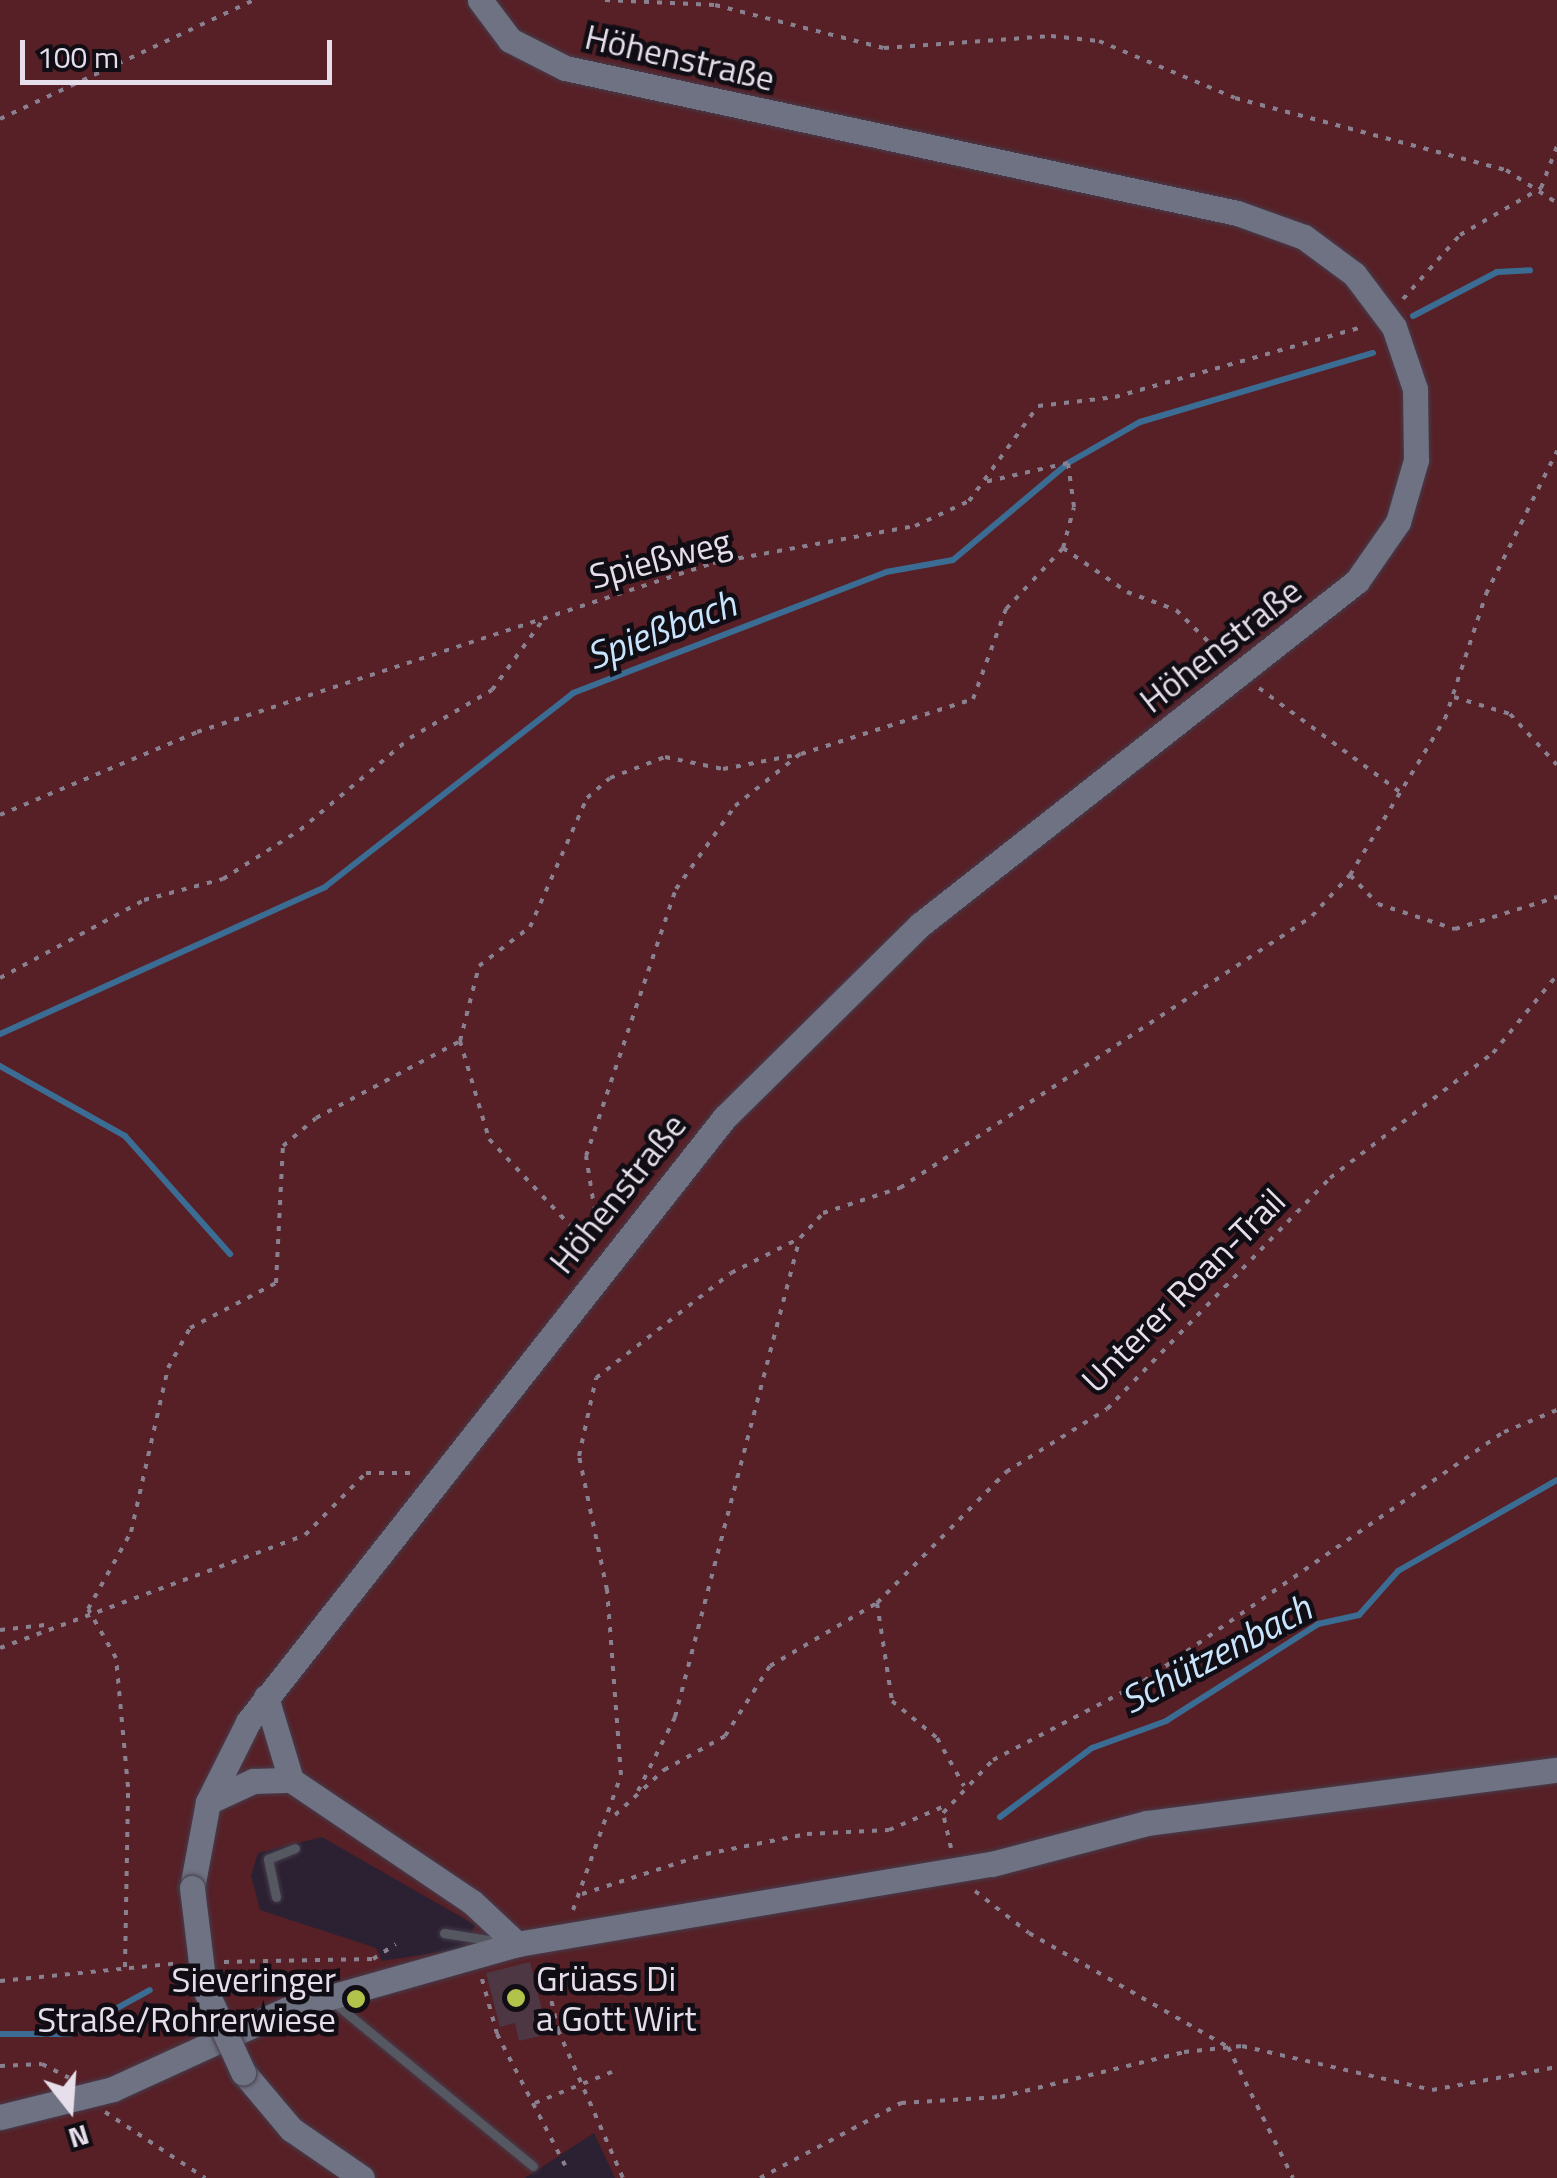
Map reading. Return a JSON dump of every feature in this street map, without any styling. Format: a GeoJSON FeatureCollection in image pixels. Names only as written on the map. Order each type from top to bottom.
{"type":"FeatureCollection","features":[{"type":"Feature","properties":{"kind":"street","name":"Höhenstraße"},"geometry":{"type":"LineString","coordinates":[[362,2178],[290,2128],[243,2072],[204,1987],[192,1888],[208,1802],[266,1697],[604,1262],[844,993],[1357,581],[1402,511],[1418,414],[1387,316],[1331,254],[1272,223],[565,68],[510,40],[480,0]]}},
{"type":"Feature","properties":{"kind":"street"},"geometry":{"type":"LineString","coordinates":[[266,1697],[291,1780]]}},
{"type":"Feature","properties":{"kind":"street"},"geometry":{"type":"LineString","coordinates":[[0,2117],[101,2094],[326,1996],[516,1944],[960,1870],[1147,1824],[1557,1770]]}},
{"type":"Feature","properties":{"kind":"street"},"geometry":{"type":"LineString","coordinates":[[208,1802],[253,1781],[291,1780],[472,1902],[516,1944]]}},
{"type":"Feature","properties":{"kind":"lane"},"geometry":{"type":"LineString","coordinates":[[276,1897],[268,1858],[295,1848]]}},
{"type":"Feature","properties":{"kind":"lane"},"geometry":{"type":"LineString","coordinates":[[444,1933],[516,1944]]}},
{"type":"Feature","properties":{"kind":"lane"},"geometry":{"type":"LineString","coordinates":[[326,1996],[533,2166]]}},
{"type":"Feature","properties":{"kind":"path"},"geometry":{"type":"LineString","coordinates":[[0,118],[254,0]]}},
{"type":"Feature","properties":{"kind":"path"},"geometry":{"type":"LineString","coordinates":[[605,0],[715,5],[884,48],[1051,36],[1099,42],[1235,98],[1541,188],[1557,203]]}},
{"type":"Feature","properties":{"kind":"path"},"geometry":{"type":"LineString","coordinates":[[1387,316],[1460,235],[1541,188],[1557,146]]}},
{"type":"Feature","properties":{"kind":"path","name":"Spießweg"},"geometry":{"type":"LineString","coordinates":[[0,815],[197,732],[713,563],[915,526],[969,501],[1038,406],[1115,397],[1387,316]]}},
{"type":"Feature","properties":{"kind":"path"},"geometry":{"type":"LineString","coordinates":[[950,1804],[889,1830],[706,1854],[582,1894],[612,1818],[621,1762],[608,1603],[579,1456],[583,1409],[596,1378],[730,1272],[800,1238],[823,1214],[900,1188],[1312,916],[1350,874],[1454,697],[1486,594],[1557,451]]}},
{"type":"Feature","properties":{"kind":"path"},"geometry":{"type":"LineString","coordinates":[[604,1262],[490,1139],[460,1041],[478,966],[530,928],[587,798],[610,778],[665,757],[723,769],[801,754],[973,699],[1006,609],[1063,548],[1074,507],[1068,462],[980,483]]}},
{"type":"Feature","properties":{"kind":"path"},"geometry":{"type":"LineString","coordinates":[[1063,548],[1127,592],[1176,610],[1241,674],[1400,792]]}},
{"type":"Feature","properties":{"kind":"path"},"geometry":{"type":"LineString","coordinates":[[0,978],[144,900],[223,879],[300,830],[410,738],[492,690],[545,617]]}},
{"type":"Feature","properties":{"kind":"path"},"geometry":{"type":"LineString","coordinates":[[1454,697],[1510,714],[1557,765]]}},
{"type":"Feature","properties":{"kind":"path"},"geometry":{"type":"LineString","coordinates":[[604,1262],[586,1156],[676,889],[735,806],[801,754]]}},
{"type":"Feature","properties":{"kind":"path"},"geometry":{"type":"LineString","coordinates":[[1350,874],[1378,904],[1455,929],[1557,898]]}},
{"type":"Feature","properties":{"kind":"path","name":"Unterer Roan-Trail"},"geometry":{"type":"LineString","coordinates":[[612,1818],[636,1796],[726,1736],[770,1666],[877,1602],[1006,1472],[1107,1409],[1330,1178],[1493,1053],[1557,975]]}},
{"type":"Feature","properties":{"kind":"path"},"geometry":{"type":"LineString","coordinates":[[88,1608],[131,1532],[168,1368],[190,1328],[276,1283],[282,1146],[316,1118],[460,1041]]}},
{"type":"Feature","properties":{"kind":"path"},"geometry":{"type":"LineString","coordinates":[[636,1796],[674,1717],[800,1238]]}},
{"type":"Feature","properties":{"kind":"path"},"geometry":{"type":"LineString","coordinates":[[1557,1410],[1504,1432],[1268,1604],[994,1760],[943,1812],[960,1870],[985,1904],[1228,2046],[1432,2090],[1557,2068]]}},
{"type":"Feature","properties":{"kind":"path"},"geometry":{"type":"LineString","coordinates":[[0,1648],[88,1608],[305,1535],[366,1473],[394,1467],[430,1484]]}},
{"type":"Feature","properties":{"kind":"path"},"geometry":{"type":"LineString","coordinates":[[877,1602],[892,1701],[937,1738],[966,1787]]}},
{"type":"Feature","properties":{"kind":"path"},"geometry":{"type":"LineString","coordinates":[[88,1608],[116,1658],[128,1787],[125,1967]]}},
{"type":"Feature","properties":{"kind":"path"},"geometry":{"type":"LineString","coordinates":[[0,1630],[50,1624]]}},
{"type":"Feature","properties":{"kind":"path"},"geometry":{"type":"LineString","coordinates":[[548,1938],[548,1993],[578,2082],[623,2178]]}},
{"type":"Feature","properties":{"kind":"path"},"geometry":{"type":"LineString","coordinates":[[476,1957],[498,2034],[566,2165]]}},
{"type":"Feature","properties":{"kind":"path"},"geometry":{"type":"LineString","coordinates":[[760,2178],[901,2103],[1000,2097],[1228,2046]]}},
{"type":"Feature","properties":{"kind":"path"},"geometry":{"type":"LineString","coordinates":[[1228,2046],[1293,2178]]}},
{"type":"Feature","properties":{"kind":"path"},"geometry":{"type":"LineString","coordinates":[[535,2104],[578,2082],[618,2069]]}},
{"type":"Feature","properties":{"kind":"shaded area"},"geometry":{"type":"Polygon","coordinates":[[[0,0],[1557,0],[1557,2178],[615,2178],[594,2133],[525,2178],[0,2178],[0,0]],[[322,1837],[258,1853],[251,1876],[260,1910],[376,1948],[382,1961],[464,1948],[475,1925],[322,1837]]]}},
{"type":"Feature","properties":{"kind":"building","name":"Grüass Di a Gott Wirt"},"geometry":{"type":"Polygon","coordinates":[[[530,1962],[548,2034],[519,2041],[515,2023],[500,2027],[486,1973],[530,1962]]]}},
{"type":"Feature","properties":{"kind":"waterway","name":"Spießbach"},"geometry":{"type":"LineString","coordinates":[[1413,316],[1497,272],[1530,270]]}},
{"type":"Feature","properties":{"kind":"waterway","name":"Spießbach"},"geometry":{"type":"LineString","coordinates":[[0,1034],[325,887],[573,693],[886,572],[953,560],[1068,463],[1140,422],[1373,353]]}},
{"type":"Feature","properties":{"kind":"waterway"},"geometry":{"type":"LineString","coordinates":[[0,1066],[125,1136],[230,1254]]}},
{"type":"Feature","properties":{"kind":"waterway","name":"Schützenbach"},"geometry":{"type":"LineString","coordinates":[[1000,1817],[1092,1748],[1166,1721],[1318,1624],[1359,1615],[1398,1571],[1557,1480]]}},
{"type":"Feature","properties":{"kind":"waterway"},"geometry":{"type":"LineString","coordinates":[[0,2034],[70,2034],[150,1990]]}},
{"type":"Feature","properties":{"kind":"place","name":"Grüass Di a Gott Wirt"},"geometry":{"type":"Point","coordinates":[516,1998]}},
{"type":"Feature","properties":{"kind":"place","name":"Sieveringer Straße/Rohrerwiese"},"geometry":{"type":"Point","coordinates":[356,1999]}}]}
